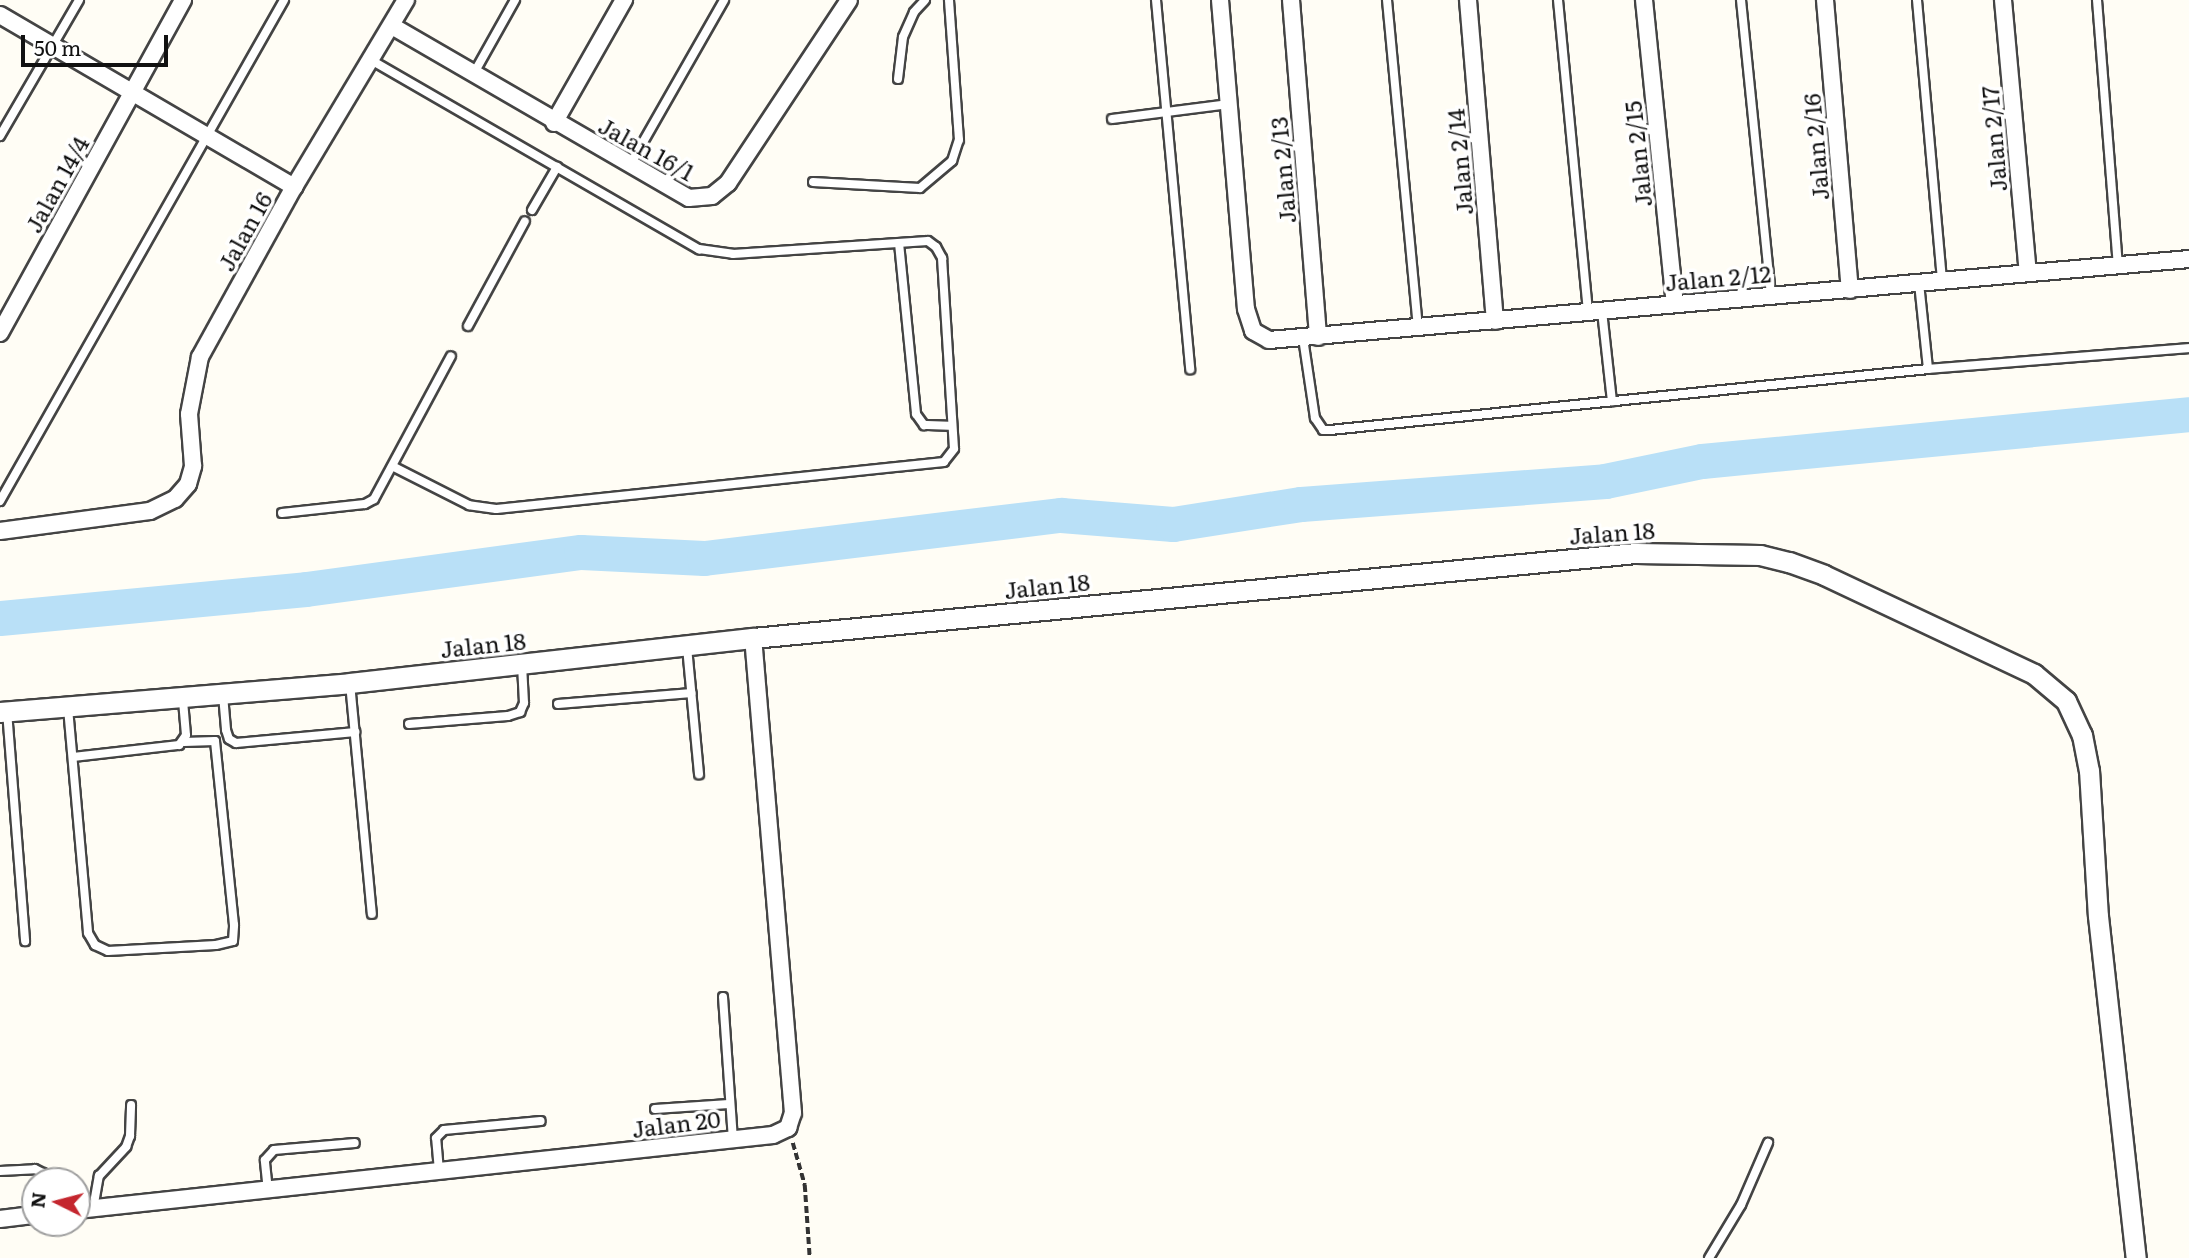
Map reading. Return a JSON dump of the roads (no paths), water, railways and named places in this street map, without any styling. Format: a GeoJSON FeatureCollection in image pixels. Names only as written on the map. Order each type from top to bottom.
{"type":"FeatureCollection","features":[{"type":"Feature","properties":{"kind":"street","name":"Jalan 14/4"},"geometry":{"type":"LineString","coordinates":[[0,333],[183,0]]}},
{"type":"Feature","properties":{"kind":"street","name":"Jalan 16"},"geometry":{"type":"LineString","coordinates":[[0,531],[115,518],[150,511],[176,499],[188,484],[193,466],[189,414],[193,382],[200,357],[294,187],[406,0]]}},
{"type":"Feature","properties":{"kind":"street"},"geometry":{"type":"LineString","coordinates":[[554,123],[624,0]]}},
{"type":"Feature","properties":{"kind":"street","name":"Jalan 16/1"},"geometry":{"type":"LineString","coordinates":[[392,26],[554,123],[688,198],[712,197],[728,183],[740,166],[849,0]]}},
{"type":"Feature","properties":{"kind":"street"},"geometry":{"type":"LineString","coordinates":[[1220,0],[1229,104]]}},
{"type":"Feature","properties":{"kind":"street","name":"Jalan 2/13"},"geometry":{"type":"LineString","coordinates":[[1291,0],[1311,337]]}},
{"type":"Feature","properties":{"kind":"street","name":"Jalan 2/14"},"geometry":{"type":"LineString","coordinates":[[1468,0],[1495,321]]}},
{"type":"Feature","properties":{"kind":"street","name":"Jalan 2/15"},"geometry":{"type":"LineString","coordinates":[[1644,0],[1675,303]]}},
{"type":"Feature","properties":{"kind":"street","name":"Jalan 2/16"},"geometry":{"type":"LineString","coordinates":[[1825,0],[1850,290]]}},
{"type":"Feature","properties":{"kind":"street","name":"Jalan 2/17"},"geometry":{"type":"LineString","coordinates":[[2003,0],[2028,273]]}},
{"type":"Feature","properties":{"kind":"street"},"geometry":{"type":"LineString","coordinates":[[0,15],[294,187]]}},
{"type":"Feature","properties":{"kind":"street","name":"Jalan 2/12"},"geometry":{"type":"LineString","coordinates":[[1229,104],[1246,309],[1253,331],[1269,340],[2189,259]]}},
{"type":"Feature","properties":{"kind":"street","name":"Jalan 18"},"geometry":{"type":"LineString","coordinates":[[3,711],[68,708],[350,683],[753,638],[1636,553],[1760,555],[1824,575],[2035,674],[2066,701],[2082,735],[2090,770],[2098,916],[2136,1258]]}},
{"type":"Feature","properties":{"kind":"street","name":"Jalan 20"},"geometry":{"type":"LineString","coordinates":[[91,1209],[440,1174],[774,1135],[788,1128],[793,1113],[753,638]]}},
{"type":"Feature","properties":{"kind":"street"},"geometry":{"type":"LineString","coordinates":[[0,1219],[21,1217]]}},
{"type":"Feature","properties":{"kind":"lane"},"geometry":{"type":"LineString","coordinates":[[0,136],[79,0]]}},
{"type":"Feature","properties":{"kind":"lane"},"geometry":{"type":"LineString","coordinates":[[0,502],[284,0]]}},
{"type":"Feature","properties":{"kind":"lane"},"geometry":{"type":"LineString","coordinates":[[474,73],[515,0]]}},
{"type":"Feature","properties":{"kind":"lane"},"geometry":{"type":"LineString","coordinates":[[630,165],[724,0]]}},
{"type":"Feature","properties":{"kind":"lane"},"geometry":{"type":"LineString","coordinates":[[898,79],[903,37],[914,12],[925,0]]}},
{"type":"Feature","properties":{"kind":"lane"},"geometry":{"type":"LineString","coordinates":[[813,182],[920,188],[952,161],[959,140],[949,0]]}},
{"type":"Feature","properties":{"kind":"lane"},"geometry":{"type":"LineString","coordinates":[[1156,0],[1191,369]]}},
{"type":"Feature","properties":{"kind":"lane"},"geometry":{"type":"LineString","coordinates":[[1387,0],[1418,327]]}},
{"type":"Feature","properties":{"kind":"lane"},"geometry":{"type":"LineString","coordinates":[[1558,0],[1595,311],[1612,401]]}},
{"type":"Feature","properties":{"kind":"lane"},"geometry":{"type":"LineString","coordinates":[[1741,0],[1771,296]]}},
{"type":"Feature","properties":{"kind":"lane"},"geometry":{"type":"LineString","coordinates":[[1917,0],[1942,280]]}},
{"type":"Feature","properties":{"kind":"lane"},"geometry":{"type":"LineString","coordinates":[[2097,0],[2118,267]]}},
{"type":"Feature","properties":{"kind":"lane"},"geometry":{"type":"LineString","coordinates":[[371,60],[683,240],[715,253],[928,241],[936,247],[942,258],[953,426],[954,449],[944,462],[496,509],[469,505],[392,466]]}},
{"type":"Feature","properties":{"kind":"lane"},"geometry":{"type":"LineString","coordinates":[[1112,119],[1229,104]]}},
{"type":"Feature","properties":{"kind":"lane"},"geometry":{"type":"LineString","coordinates":[[532,210],[557,167]]}},
{"type":"Feature","properties":{"kind":"lane"},"geometry":{"type":"LineString","coordinates":[[468,326],[525,222]]}},
{"type":"Feature","properties":{"kind":"lane"},"geometry":{"type":"LineString","coordinates":[[899,243],[916,414],[924,425],[953,426]]}},
{"type":"Feature","properties":{"kind":"lane"},"geometry":{"type":"LineString","coordinates":[[1919,283],[1928,369]]}},
{"type":"Feature","properties":{"kind":"lane"},"geometry":{"type":"LineString","coordinates":[[1311,337],[1315,418],[1323,430],[1928,369],[2189,348]]}},
{"type":"Feature","properties":{"kind":"lane"},"geometry":{"type":"LineString","coordinates":[[282,513],[365,504],[374,499],[451,356]]}},
{"type":"Feature","properties":{"kind":"lane"},"geometry":{"type":"LineString","coordinates":[[687,645],[699,774]]}},
{"type":"Feature","properties":{"kind":"lane"},"geometry":{"type":"LineString","coordinates":[[410,724],[508,716],[520,712],[524,703],[523,665]]}},
{"type":"Feature","properties":{"kind":"lane"},"geometry":{"type":"LineString","coordinates":[[350,683],[372,914]]}},
{"type":"Feature","properties":{"kind":"lane"},"geometry":{"type":"LineString","coordinates":[[558,704],[692,693]]}},
{"type":"Feature","properties":{"kind":"lane"},"geometry":{"type":"LineString","coordinates":[[223,694],[226,730],[229,739],[236,743],[355,732]]}},
{"type":"Feature","properties":{"kind":"lane"},"geometry":{"type":"LineString","coordinates":[[183,697],[187,735],[184,742]]}},
{"type":"Feature","properties":{"kind":"lane"},"geometry":{"type":"LineString","coordinates":[[68,708],[88,933],[95,945],[108,951],[216,945],[233,941],[234,925],[215,741],[184,742],[73,757]]}},
{"type":"Feature","properties":{"kind":"lane"},"geometry":{"type":"LineString","coordinates":[[3,711],[5,768],[24,941]]}},
{"type":"Feature","properties":{"kind":"lane"},"geometry":{"type":"LineString","coordinates":[[723,997],[733,1139]]}},
{"type":"Feature","properties":{"kind":"lane"},"geometry":{"type":"LineString","coordinates":[[654,1109],[729,1104]]}},
{"type":"Feature","properties":{"kind":"lane"},"geometry":{"type":"LineString","coordinates":[[91,1195],[99,1176],[127,1147],[131,1105]]}},
{"type":"Feature","properties":{"kind":"lane"},"geometry":{"type":"LineString","coordinates":[[440,1174],[436,1138],[439,1132],[541,1121]]}},
{"type":"Feature","properties":{"kind":"lane"},"geometry":{"type":"LineString","coordinates":[[268,1191],[265,1160],[274,1150],[355,1143]]}},
{"type":"Feature","properties":{"kind":"lane"},"geometry":{"type":"LineString","coordinates":[[1709,1258],[1741,1205],[1768,1143]]}},
{"type":"Feature","properties":{"kind":"lane"},"geometry":{"type":"LineString","coordinates":[[0,1171],[21,1170]]}},
{"type":"Feature","properties":{"kind":"waterway"},"geometry":{"type":"LineString","coordinates":[[0,618],[306,589],[581,552],[704,558],[1061,515],[1173,524],[1301,504],[1605,481],[1702,461],[2189,414]]}}]}
